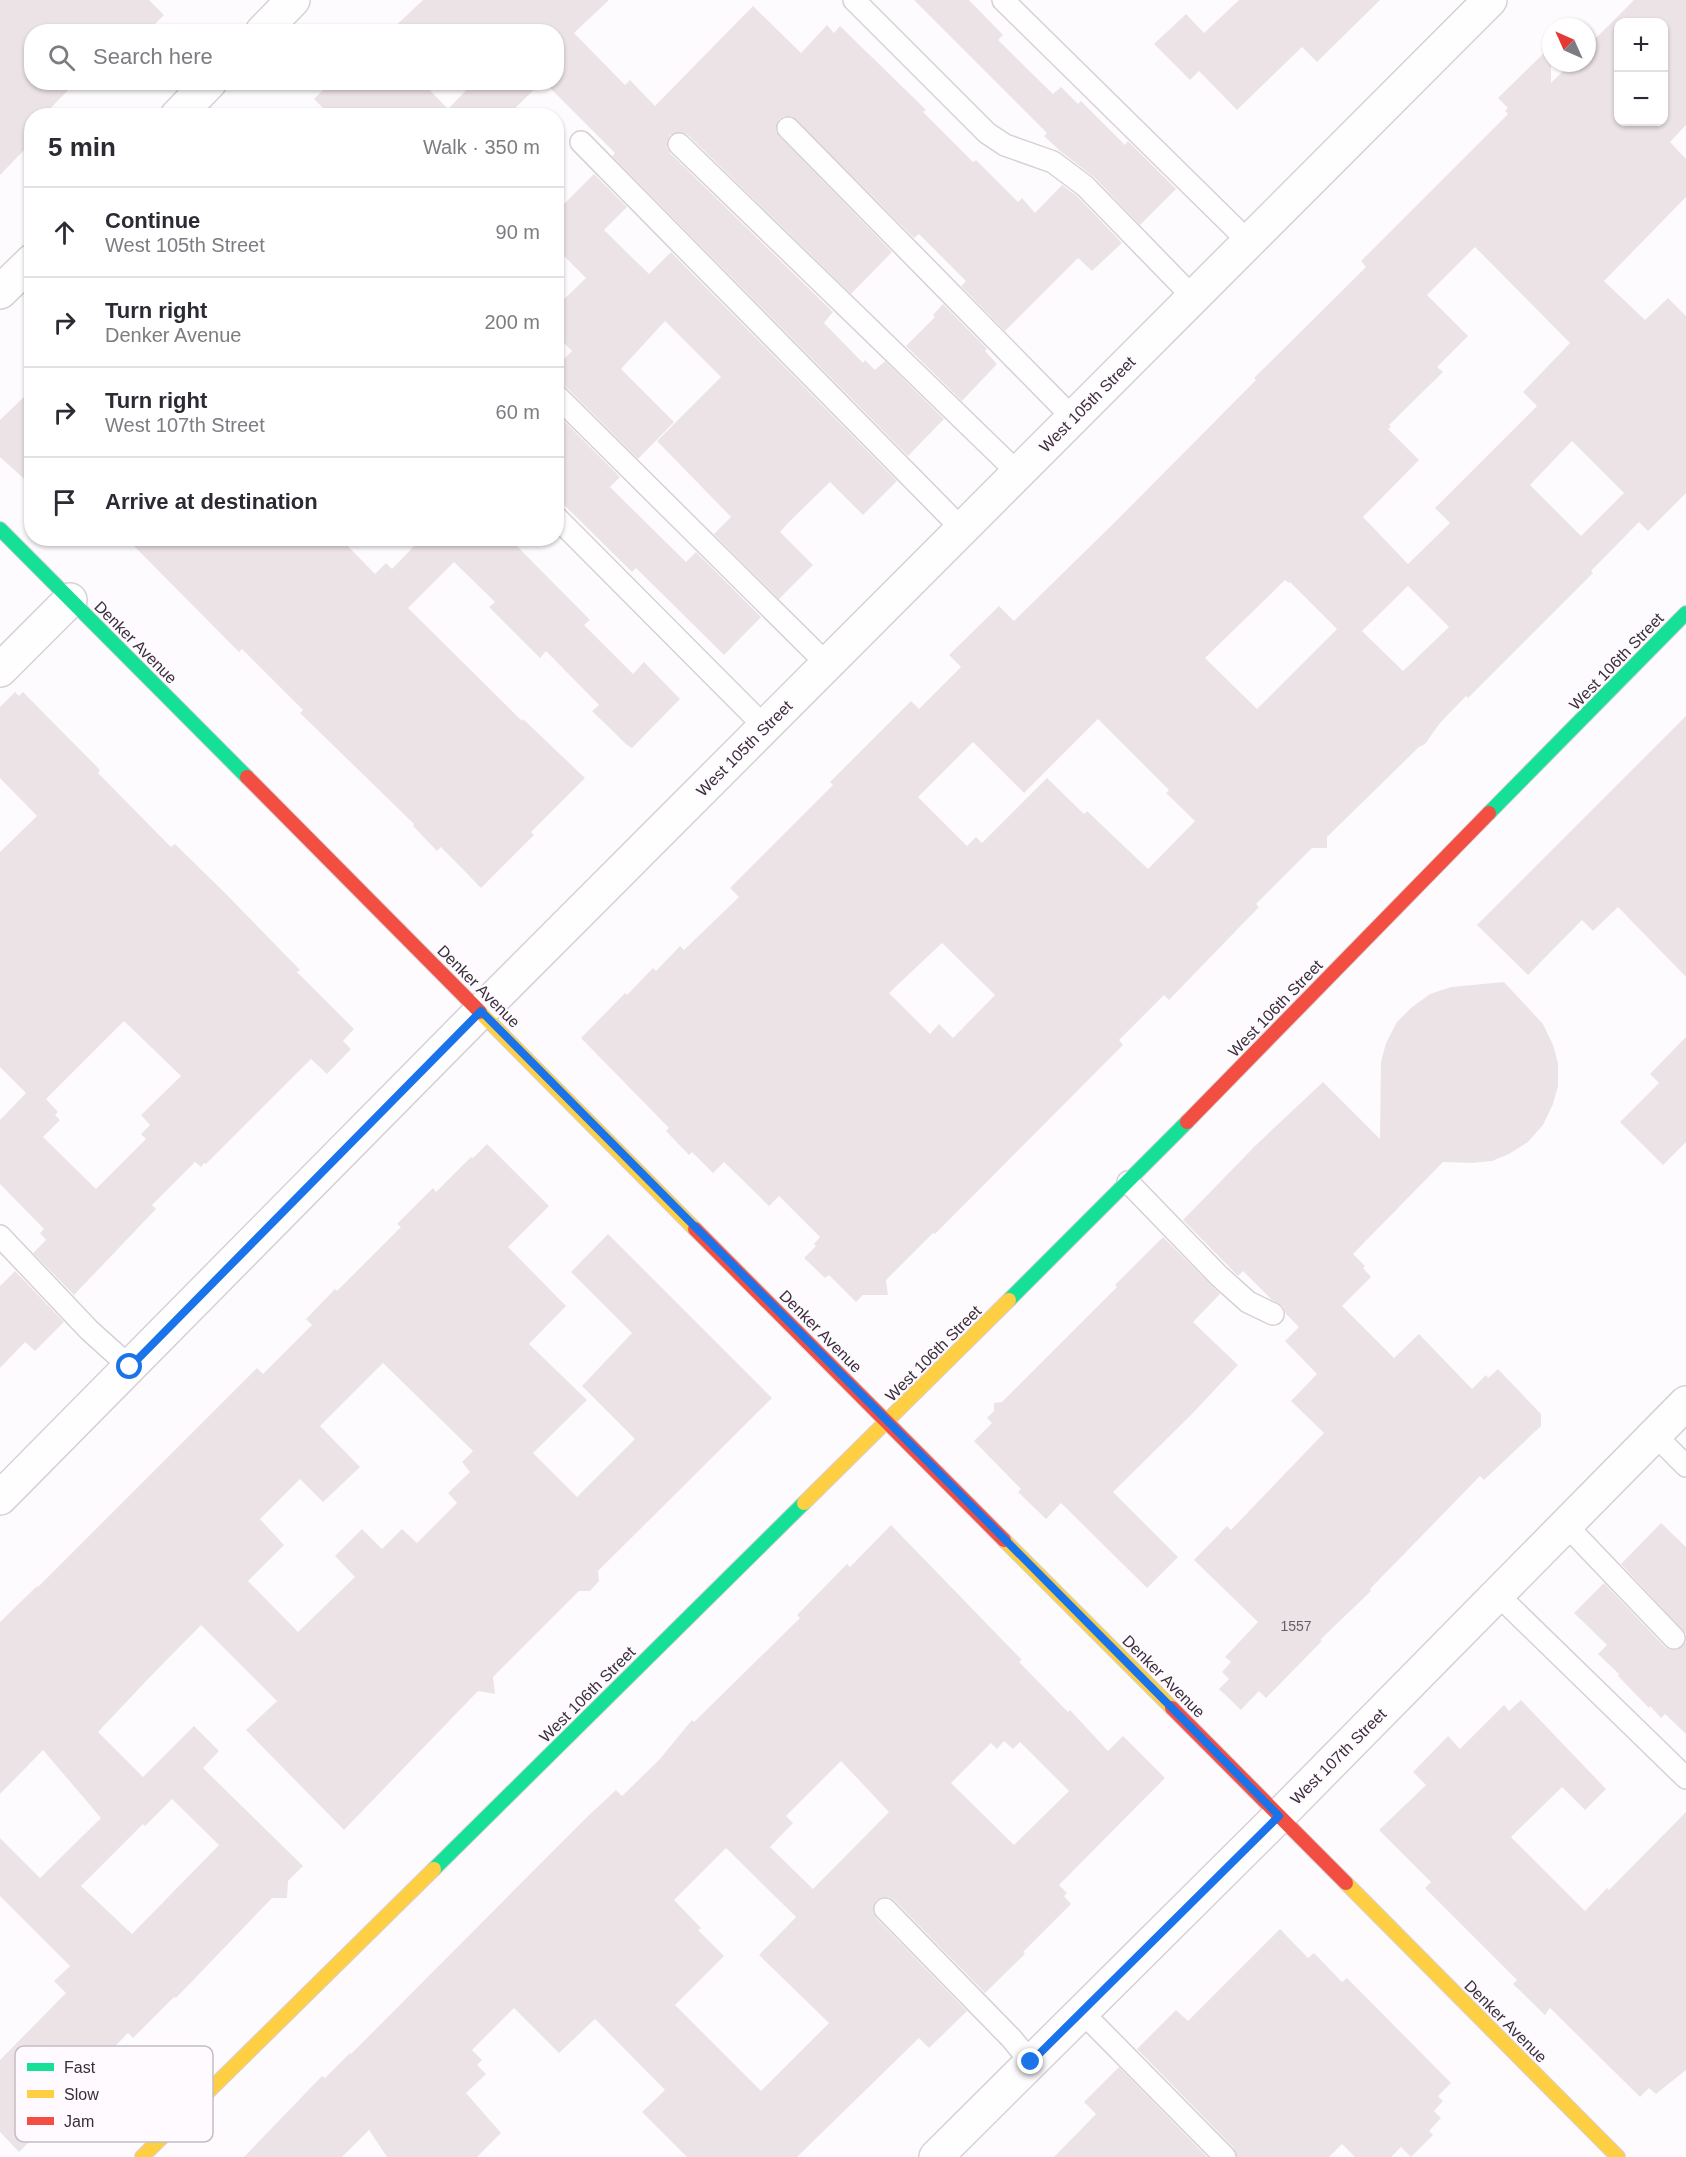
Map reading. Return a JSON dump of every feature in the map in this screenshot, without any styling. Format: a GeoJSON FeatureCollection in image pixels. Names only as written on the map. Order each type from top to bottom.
{"type":"FeatureCollection","features":[{"type":"Feature","properties":{"kind":"street"},"geometry":{"type":"LineString","coordinates":[[270,24],[293,0]]}},
{"type":"Feature","properties":{"kind":"street","name":"West 105th Street"},"geometry":{"type":"LineString","coordinates":[[0,1498],[481,1011],[1490,0]]}},
{"type":"Feature","properties":{"kind":"street"},"geometry":{"type":"LineString","coordinates":[[185,108],[202,90]]}},
{"type":"Feature","properties":{"kind":"street"},"geometry":{"type":"LineString","coordinates":[[0,292],[24,269]]}},
{"type":"Feature","properties":{"kind":"street","name":"Denker Avenue"},"geometry":{"type":"LineString","coordinates":[[0,529],[1618,2157]]}},
{"type":"Feature","properties":{"kind":"street"},"geometry":{"type":"LineString","coordinates":[[0,670],[70,600]]}},
{"type":"Feature","properties":{"kind":"street","name":"West 106th Street"},"geometry":{"type":"LineString","coordinates":[[213,2087],[1128,1182],[1686,613]]}},
{"type":"Feature","properties":{"kind":"street","name":"West 107th Street"},"geometry":{"type":"LineString","coordinates":[[936,2157],[1279,1816],[1686,1403]]}},
{"type":"Feature","properties":{"kind":"street","name":"West 106th Street"},"geometry":{"type":"LineString","coordinates":[[142,2157],[157,2142]]}},
{"type":"Feature","properties":{"kind":"lane"},"geometry":{"type":"LineString","coordinates":[[854,0],[987,133],[1005,145],[1053,162],[1085,186],[1193,297]]}},
{"type":"Feature","properties":{"kind":"lane"},"geometry":{"type":"LineString","coordinates":[[1003,0],[1249,242]]}},
{"type":"Feature","properties":{"kind":"lane"},"geometry":{"type":"LineString","coordinates":[[788,128],[1073,418]]}},
{"type":"Feature","properties":{"kind":"lane"},"geometry":{"type":"LineString","coordinates":[[581,142],[962,530]]}},
{"type":"Feature","properties":{"kind":"lane"},"geometry":{"type":"LineString","coordinates":[[679,144],[1018,473]]}},
{"type":"Feature","properties":{"kind":"lane"},"geometry":{"type":"LineString","coordinates":[[564,403],[827,664]]}},
{"type":"Feature","properties":{"kind":"lane"},"geometry":{"type":"LineString","coordinates":[[564,525],[765,727]]}},
{"type":"Feature","properties":{"kind":"lane"},"geometry":{"type":"LineString","coordinates":[[1128,1182],[1219,1276],[1248,1302],[1273,1314]]}},
{"type":"Feature","properties":{"kind":"lane"},"geometry":{"type":"LineString","coordinates":[[0,1236],[89,1329],[130,1367]]}},
{"type":"Feature","properties":{"kind":"lane"},"geometry":{"type":"LineString","coordinates":[[1655,1435],[1686,1466]]}},
{"type":"Feature","properties":{"kind":"lane"},"geometry":{"type":"LineString","coordinates":[[1566,1525],[1674,1638]]}},
{"type":"Feature","properties":{"kind":"lane"},"geometry":{"type":"LineString","coordinates":[[1497,1594],[1686,1778]]}},
{"type":"Feature","properties":{"kind":"lane"},"geometry":{"type":"LineString","coordinates":[[885,1909],[1011,2038],[1031,2062]]}},
{"type":"Feature","properties":{"kind":"lane"},"geometry":{"type":"LineString","coordinates":[[1082,2012],[1225,2157]]}},
{"type":"Feature","properties":{"kind":"building"},"geometry":{"type":"Polygon","coordinates":[[[0,0],[149,0],[164,15],[155,24],[24,24],[24,90],[68,90],[51,108],[24,108],[24,150],[0,175],[0,0]]]}},
{"type":"Feature","properties":{"kind":"building"},"geometry":{"type":"Polygon","coordinates":[[[423,0],[609,0],[574,33],[625,85],[630,80],[655,106],[753,6],[801,53],[827,25],[834,33],[840,26],[926,110],[923,112],[973,162],[976,160],[1018,202],[1022,198],[1035,213],[1062,185],[1077,196],[1122,243],[1092,271],[1078,258],[1005,331],[961,286],[966,281],[919,234],[914,238],[792,116],[779,119],[776,131],[779,136],[892,252],[851,294],[688,135],[682,132],[670,135],[667,148],[670,153],[833,312],[824,323],[863,363],[865,360],[875,370],[885,361],[944,419],[908,456],[612,156],[615,153],[552,90],[564,90],[564,24],[398,24],[423,0]]]}},
{"type":"Feature","properties":{"kind":"building"},"geometry":{"type":"Polygon","coordinates":[[[914,0],[969,0],[1003,35],[998,40],[1053,94],[1061,87],[1078,104],[1081,101],[1125,145],[1128,141],[1176,189],[1140,225],[1094,177],[1044,136],[1047,133],[914,0]]]}},
{"type":"Feature","properties":{"kind":"building"},"geometry":{"type":"Polygon","coordinates":[[[1239,0],[1380,0],[1317,62],[1302,47],[1237,110],[1199,71],[1190,80],[1154,44],[1186,14],[1204,33],[1239,0]]]}},
{"type":"Feature","properties":{"kind":"building"},"geometry":{"type":"Polygon","coordinates":[[[1634,0],[1686,0],[1686,125],[1670,142],[1686,159],[1686,197],[1604,281],[1645,320],[1668,298],[1686,316],[1686,493],[1648,531],[1639,522],[1591,571],[1593,573],[1468,698],[1466,696],[1440,723],[1425,744],[1419,747],[1327,837],[1327,848],[1312,848],[1256,904],[1259,907],[1169,1000],[1164,995],[1119,1040],[1123,1045],[935,1234],[933,1233],[886,1280],[888,1295],[863,1295],[856,1302],[829,1275],[825,1278],[804,1258],[816,1246],[814,1244],[820,1237],[779,1196],[769,1206],[724,1162],[713,1173],[692,1152],[689,1155],[666,1131],[669,1128],[581,1038],[653,968],[656,971],[680,946],[684,950],[739,897],[730,888],[833,785],[830,782],[911,701],[919,709],[961,667],[949,655],[999,606],[1014,621],[1256,380],[1254,378],[1366,267],[1361,261],[1508,114],[1505,111],[1508,108],[1498,98],[1542,55],[1542,72],[1551,72],[1551,83],[1562,72],[1596,72],[1596,38],[1614,20],[1614,126],[1668,126],[1668,18],[1616,18],[1634,0]],[[1475,247],[1427,295],[1468,336],[1437,367],[1443,372],[1389,425],[1391,427],[1388,429],[1419,460],[1363,517],[1408,564],[1450,523],[1435,508],[1537,406],[1523,392],[1570,343],[1475,247]],[[1572,441],[1530,485],[1581,536],[1624,493],[1572,441]],[[1285,580],[1205,658],[1257,709],[1337,629],[1290,582],[1285,580]],[[1408,586],[1362,631],[1403,671],[1449,627],[1408,586]],[[1098,719],[1024,793],[973,742],[918,797],[967,846],[976,837],[982,843],[1047,778],[1084,814],[1087,811],[1148,869],[1195,821],[1166,793],[1169,790],[1098,719]],[[942,943],[889,993],[930,1034],[939,1024],[953,1038],[995,995],[942,943]]]}},
{"type":"Feature","properties":{"kind":"building"},"geometry":{"type":"Polygon","coordinates":[[[323,90],[430,90],[447,108],[323,108],[314,99],[323,90]]]}},
{"type":"Feature","properties":{"kind":"building"},"geometry":{"type":"Polygon","coordinates":[[[466,90],[534,90],[515,108],[449,108],[466,90]]]}},
{"type":"Feature","properties":{"kind":"building"},"geometry":{"type":"Polygon","coordinates":[[[594,174],[627,207],[604,230],[649,274],[671,252],[897,481],[863,515],[830,482],[789,522],[780,532],[813,565],[779,599],[714,534],[731,517],[657,441],[721,377],[665,321],[621,369],[674,422],[638,459],[564,386],[564,359],[572,351],[564,343],[564,299],[586,278],[564,256],[564,204],[594,174]]]}},
{"type":"Feature","properties":{"kind":"building"},"geometry":{"type":"Polygon","coordinates":[[[943,304],[987,349],[985,351],[997,364],[962,401],[906,346],[935,317],[933,315],[943,304]]]}},
{"type":"Feature","properties":{"kind":"building"},"geometry":{"type":"Polygon","coordinates":[[[24,397],[24,479],[0,457],[0,420],[24,397]]]}},
{"type":"Feature","properties":{"kind":"building"},"geometry":{"type":"Polygon","coordinates":[[[564,421],[620,477],[610,487],[686,562],[696,552],[761,617],[724,655],[636,568],[632,572],[564,505],[564,421]]]}},
{"type":"Feature","properties":{"kind":"building"},"geometry":{"type":"Polygon","coordinates":[[[134,546],[348,546],[375,574],[386,563],[392,569],[414,546],[517,546],[590,620],[584,625],[633,674],[644,662],[680,699],[632,748],[627,745],[592,711],[599,705],[546,651],[540,658],[489,607],[495,602],[454,562],[408,608],[522,721],[523,719],[585,778],[531,832],[534,835],[481,888],[441,847],[437,851],[413,826],[414,824],[300,713],[303,710],[242,649],[239,652],[134,546]]]}},
{"type":"Feature","properties":{"kind":"building"},"geometry":{"type":"Polygon","coordinates":[[[15,692],[19,696],[23,692],[100,770],[98,773],[171,847],[175,844],[225,893],[300,970],[297,972],[354,1029],[343,1041],[351,1049],[327,1074],[311,1059],[206,1164],[204,1163],[201,1167],[195,1162],[152,1205],[156,1209],[74,1295],[33,1253],[46,1240],[40,1233],[44,1229],[0,1184],[0,1120],[26,1093],[0,1067],[0,852],[37,816],[0,778],[0,707],[15,692]],[[124,1021],[46,1099],[58,1112],[55,1115],[60,1120],[43,1137],[96,1189],[146,1139],[141,1134],[150,1125],[141,1115],[181,1076],[124,1021]]]}},
{"type":"Feature","properties":{"kind":"building"},"geometry":{"type":"Polygon","coordinates":[[[1686,716],[1686,977],[1618,907],[1593,931],[1582,920],[1528,975],[1477,925],[1686,716]]]}},
{"type":"Feature","properties":{"kind":"building"},"geometry":{"type":"Polygon","coordinates":[[[1504,982],[1543,1024],[1558,1063],[1558,1086],[1543,1125],[1528,1142],[1492,1161],[1443,1162],[1353,1254],[1365,1266],[1363,1268],[1371,1277],[1342,1306],[1394,1358],[1419,1334],[1472,1389],[1486,1375],[1488,1378],[1498,1369],[1541,1414],[1541,1426],[1484,1480],[1480,1476],[1266,1698],[1259,1691],[1241,1710],[1219,1689],[1229,1679],[1222,1672],[1231,1662],[1225,1657],[1258,1622],[1194,1560],[1227,1526],[1231,1530],[1324,1433],[1291,1401],[1317,1374],[1285,1341],[1299,1327],[1286,1314],[1283,1306],[1271,1299],[1243,1271],[1238,1276],[1183,1220],[1256,1145],[1323,1082],[1380,1139],[1381,1062],[1386,1043],[1397,1022],[1430,994],[1451,987],[1504,982]]]}},
{"type":"Feature","properties":{"kind":"building"},"geometry":{"type":"Polygon","coordinates":[[[1686,1037],[1686,1142],[1663,1165],[1620,1122],[1659,1083],[1650,1074],[1686,1037]]]}},
{"type":"Feature","properties":{"kind":"building"},"geometry":{"type":"Polygon","coordinates":[[[487,1144],[549,1206],[508,1247],[566,1306],[529,1344],[587,1400],[533,1453],[577,1497],[635,1439],[582,1386],[632,1333],[571,1272],[608,1234],[772,1398],[598,1571],[599,1581],[590,1591],[579,1591],[493,1677],[495,1694],[478,1691],[344,1830],[246,1730],[277,1701],[201,1625],[98,1732],[143,1777],[194,1726],[219,1751],[203,1768],[303,1866],[288,1881],[287,1898],[272,1898],[177,1997],[173,1998],[133,2038],[128,2033],[115,2046],[15,2046],[15,2142],[29,2142],[19,2152],[0,2132],[0,2060],[66,1993],[54,1981],[70,1966],[0,1896],[0,1838],[40,1878],[101,1818],[43,1750],[0,1794],[0,1622],[38,1587],[257,1368],[263,1374],[312,1325],[306,1319],[401,1227],[397,1224],[433,1188],[436,1192],[471,1157],[473,1158],[487,1144]],[[383,1363],[320,1426],[360,1467],[323,1502],[300,1479],[260,1519],[284,1545],[248,1581],[298,1632],[355,1577],[335,1556],[362,1529],[382,1549],[402,1529],[417,1543],[457,1503],[448,1493],[470,1472],[462,1462],[473,1451],[383,1363]],[[172,1799],[145,1826],[143,1824],[81,1886],[132,1934],[219,1845],[172,1799]]]}},
{"type":"Feature","properties":{"kind":"building"},"geometry":{"type":"Polygon","coordinates":[[[1163,1237],[1220,1294],[1193,1322],[1238,1365],[1113,1492],[1178,1557],[1147,1588],[1061,1503],[1046,1519],[1018,1492],[1021,1489],[974,1441],[992,1423],[987,1418],[994,1411],[994,1403],[1002,1402],[1117,1287],[1115,1285],[1163,1237]]]}},
{"type":"Feature","properties":{"kind":"building"},"geometry":{"type":"Polygon","coordinates":[[[15,1271],[64,1322],[35,1351],[25,1342],[0,1368],[0,1286],[15,1271]]]}},
{"type":"Feature","properties":{"kind":"building"},"geometry":{"type":"Polygon","coordinates":[[[1661,1523],[1686,1547],[1686,1634],[1621,1564],[1661,1523]]]}},
{"type":"Feature","properties":{"kind":"building"},"geometry":{"type":"Polygon","coordinates":[[[891,1525],[1022,1660],[1019,1662],[1068,1712],[1070,1710],[1108,1751],[1123,1736],[1165,1778],[1059,1885],[1067,1893],[1064,1896],[1071,1904],[985,1993],[894,1900],[882,1897],[876,1900],[873,1912],[876,1918],[967,2011],[929,2048],[919,2038],[797,2157],[687,2157],[642,2112],[665,2090],[595,2019],[559,2053],[514,2008],[472,2050],[482,2060],[477,2065],[486,2074],[466,2093],[501,2133],[477,2157],[387,2157],[369,2130],[342,2157],[244,2157],[322,2076],[325,2078],[351,2054],[588,1816],[616,1790],[622,1796],[659,1760],[692,1720],[694,1722],[800,1618],[797,1615],[847,1564],[850,1567],[891,1525]],[[1004,1741],[997,1749],[991,1743],[951,1783],[1014,1845],[1069,1791],[1020,1742],[1013,1749],[1004,1741]],[[841,1761],[786,1816],[793,1823],[770,1847],[813,1889],[889,1812],[841,1761]],[[726,1848],[674,1900],[701,1928],[698,1930],[724,1956],[675,2005],[761,2091],[829,2023],[759,1955],[796,1917],[726,1848]]]}},
{"type":"Feature","properties":{"kind":"building"},"geometry":{"type":"Polygon","coordinates":[[[1604,1583],[1665,1647],[1678,1650],[1686,1642],[1686,1734],[1665,1714],[1661,1718],[1650,1706],[1649,1708],[1618,1676],[1619,1674],[1598,1654],[1607,1645],[1574,1613],[1604,1583]]]}},
{"type":"Feature","properties":{"kind":"building"},"geometry":{"type":"Polygon","coordinates":[[[1521,1700],[1606,1789],[1585,1810],[1562,1787],[1511,1837],[1585,1911],[1607,1888],[1609,1890],[1686,1812],[1686,2070],[1656,2094],[1649,2088],[1640,2097],[1550,2008],[1545,2015],[1513,1984],[1517,1980],[1425,1888],[1431,1882],[1379,1830],[1426,1785],[1413,1772],[1448,1736],[1460,1749],[1504,1705],[1509,1711],[1521,1700]]]}},
{"type":"Feature","properties":{"kind":"building"},"geometry":{"type":"Polygon","coordinates":[[[1280,1929],[1308,1958],[1314,1953],[1342,1982],[1347,1978],[1451,2083],[1438,2096],[1443,2101],[1434,2111],[1441,2118],[1429,2131],[1433,2135],[1411,2157],[1401,2147],[1391,2157],[1355,2157],[1342,2144],[1329,2157],[1237,2157],[1234,2148],[1137,2049],[1176,2010],[1188,2021],[1280,1929]]]}},
{"type":"Feature","properties":{"kind":"building"},"geometry":{"type":"Polygon","coordinates":[[[1119,2067],[1207,2157],[1054,2157],[1096,2114],[1084,2102],[1119,2067]]]}},
{"type":"Feature","properties":{"kind":"traffic: fast"},"geometry":{"type":"LineString","coordinates":[[0,529],[247,777]]}},
{"type":"Feature","properties":{"kind":"traffic: fast"},"geometry":{"type":"LineString","coordinates":[[1489,813],[1686,613]]}},
{"type":"Feature","properties":{"kind":"traffic: fast"},"geometry":{"type":"LineString","coordinates":[[1009,1300],[1187,1122]]}},
{"type":"Feature","properties":{"kind":"traffic: fast"},"geometry":{"type":"LineString","coordinates":[[434,1869],[804,1503]]}},
{"type":"Feature","properties":{"kind":"traffic: slow"},"geometry":{"type":"LineString","coordinates":[[480,1012],[695,1229]]}},
{"type":"Feature","properties":{"kind":"traffic: slow"},"geometry":{"type":"LineString","coordinates":[[804,1503],[1009,1300]]}},
{"type":"Feature","properties":{"kind":"traffic: slow"},"geometry":{"type":"LineString","coordinates":[[1004,1540],[1172,1708]]}},
{"type":"Feature","properties":{"kind":"traffic: slow"},"geometry":{"type":"LineString","coordinates":[[213,2087],[434,1869]]}},
{"type":"Feature","properties":{"kind":"traffic: slow"},"geometry":{"type":"LineString","coordinates":[[1346,1883],[1618,2157]]}},
{"type":"Feature","properties":{"kind":"traffic: slow"},"geometry":{"type":"LineString","coordinates":[[142,2157],[157,2142]]}},
{"type":"Feature","properties":{"kind":"traffic: jam"},"geometry":{"type":"LineString","coordinates":[[247,777],[480,1012]]}},
{"type":"Feature","properties":{"kind":"traffic: jam"},"geometry":{"type":"LineString","coordinates":[[1187,1122],[1489,813]]}},
{"type":"Feature","properties":{"kind":"traffic: jam"},"geometry":{"type":"LineString","coordinates":[[695,1229],[1004,1540]]}},
{"type":"Feature","properties":{"kind":"traffic: jam"},"geometry":{"type":"LineString","coordinates":[[1172,1708],[1346,1883]]}},
{"type":"Feature","properties":{"kind":"route"},"geometry":{"type":"LineString","coordinates":[[130,1367],[481,1011],[1279,1816],[1031,2062]]}}]}
